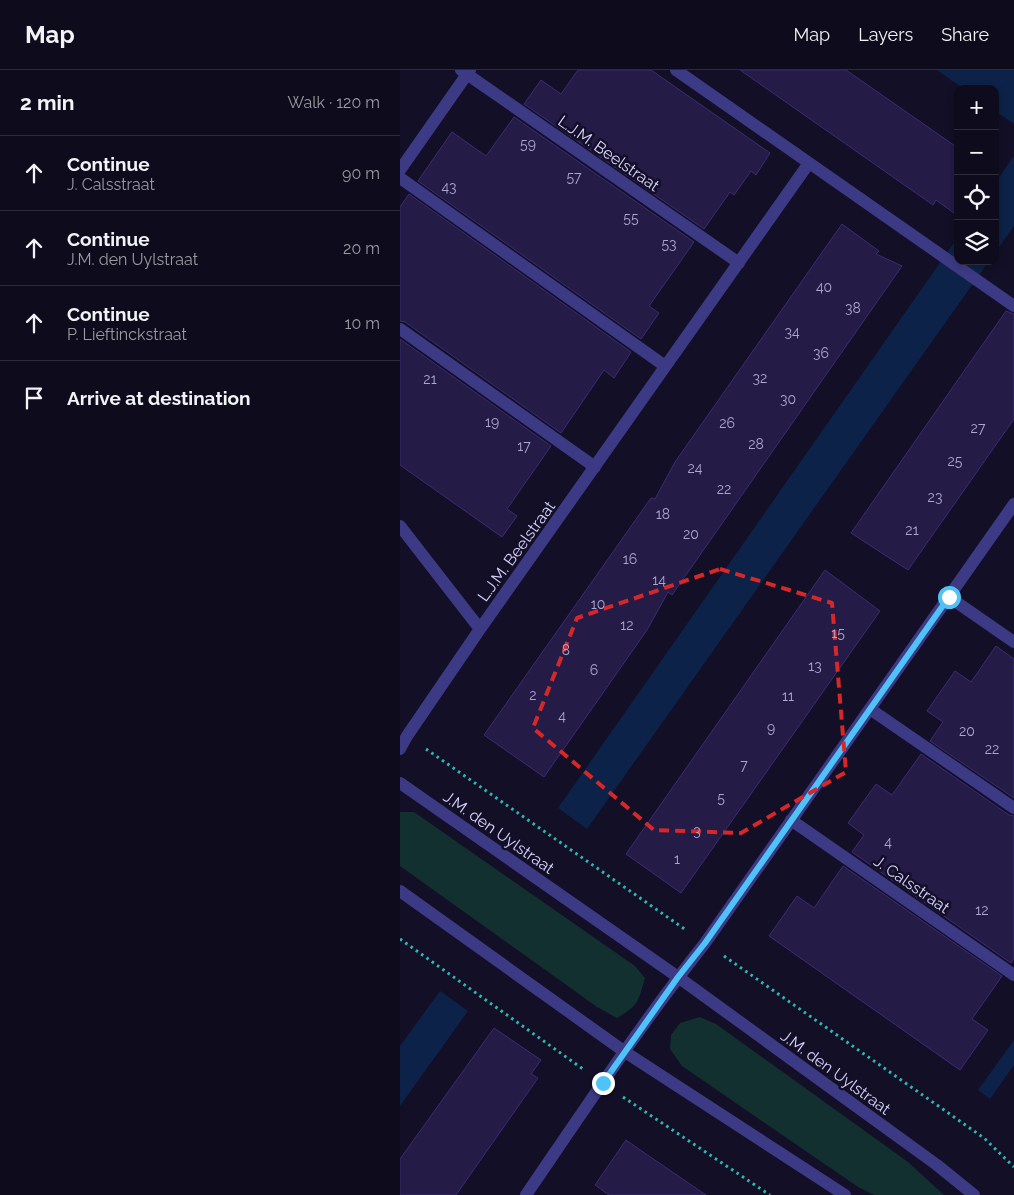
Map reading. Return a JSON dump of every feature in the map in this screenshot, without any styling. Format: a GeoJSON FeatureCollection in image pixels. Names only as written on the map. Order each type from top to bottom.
{"type":"FeatureCollection","features":[{"type":"Feature","properties":{"kind":"street"},"geometry":{"type":"LineString","coordinates":[[676,70],[1014,306]]}},
{"type":"Feature","properties":{"kind":"street"},"geometry":{"type":"LineString","coordinates":[[400,170],[466,72]]}},
{"type":"Feature","properties":{"kind":"street","name":"L.J.M. Beelstraat"},"geometry":{"type":"LineString","coordinates":[[466,72],[739,263]]}},
{"type":"Feature","properties":{"kind":"street","name":"L.J.M. Beelstraat"},"geometry":{"type":"LineString","coordinates":[[400,749],[480,629],[809,163]]}},
{"type":"Feature","properties":{"kind":"street"},"geometry":{"type":"LineString","coordinates":[[400,178],[666,366]]}},
{"type":"Feature","properties":{"kind":"street"},"geometry":{"type":"LineString","coordinates":[[400,329],[595,467]]}},
{"type":"Feature","properties":{"kind":"street"},"geometry":{"type":"LineString","coordinates":[[526,1195],[625,1052],[678,977],[705,943],[1014,504]]}},
{"type":"Feature","properties":{"kind":"street","name":"L.J.M. Beelstraat"},"geometry":{"type":"LineString","coordinates":[[400,526],[480,629]]}},
{"type":"Feature","properties":{"kind":"street"},"geometry":{"type":"LineString","coordinates":[[949,597],[1014,642]]}},
{"type":"Feature","properties":{"kind":"street"},"geometry":{"type":"LineString","coordinates":[[870,709],[1014,808]]}},
{"type":"Feature","properties":{"kind":"street","name":"J.M. den Uylstraat"},"geometry":{"type":"LineString","coordinates":[[400,783],[678,977],[937,1165],[974,1195]]}},
{"type":"Feature","properties":{"kind":"street","name":"J. Calsstraat"},"geometry":{"type":"LineString","coordinates":[[791,820],[1014,975]]}},
{"type":"Feature","properties":{"kind":"street"},"geometry":{"type":"LineString","coordinates":[[400,891],[625,1052],[845,1195]]}},
{"type":"Feature","properties":{"kind":"highlighted area"},"geometry":{"type":"Polygon","coordinates":[[[720,569],[832,603],[846,772],[741,833],[654,830],[533,728],[577,618],[720,569]]]}},
{"type":"Feature","properties":{"kind":"green space"},"geometry":{"type":"Polygon","coordinates":[[[400,812],[414,812],[635,966],[645,978],[639,998],[634,1006],[617,1018],[597,1007],[400,866],[400,812]]]}},
{"type":"Feature","properties":{"kind":"green space"},"geometry":{"type":"Polygon","coordinates":[[[700,1017],[716,1024],[908,1162],[944,1195],[874,1195],[858,1187],[682,1066],[670,1049],[671,1035],[680,1023],[700,1017]]]}},
{"type":"Feature","properties":{"kind":"water"},"geometry":{"type":"Polygon","coordinates":[[[937,70],[1014,70],[1014,124],[999,114],[999,85],[958,85],[937,70]]]}},
{"type":"Feature","properties":{"kind":"water"},"geometry":{"type":"Polygon","coordinates":[[[1014,156],[1014,226],[999,247],[999,220],[999,177],[1014,156]]]}},
{"type":"Feature","properties":{"kind":"water"},"geometry":{"type":"Polygon","coordinates":[[[954,243],[954,265],[986,265],[587,829],[558,808],[954,243]]]}},
{"type":"Feature","properties":{"kind":"water"},"geometry":{"type":"Polygon","coordinates":[[[440,991],[468,1011],[400,1106],[400,1046],[440,991]]]}},
{"type":"Feature","properties":{"kind":"water"},"geometry":{"type":"Polygon","coordinates":[[[1014,1040],[1014,1065],[990,1099],[978,1090],[1014,1040]]]}},
{"type":"Feature","properties":{"kind":"building"},"geometry":{"type":"Polygon","coordinates":[[[578,70],[651,70],[770,153],[756,175],[751,171],[734,195],[730,192],[704,229],[524,104],[541,80],[561,94],[578,70]]]}},
{"type":"Feature","properties":{"kind":"building"},"geometry":{"type":"Polygon","coordinates":[[[740,70],[846,70],[954,145],[954,213],[936,200],[933,205],[740,70]]]}},
{"type":"Feature","properties":{"kind":"building"},"geometry":{"type":"Polygon","coordinates":[[[514,117],[694,242],[649,306],[659,313],[641,339],[418,181],[452,132],[486,156],[514,117]]]}},
{"type":"Feature","properties":{"kind":"building"},"geometry":{"type":"Polygon","coordinates":[[[409,194],[631,352],[614,378],[604,370],[561,433],[405,322],[400,321],[400,207],[409,194]]]}},
{"type":"Feature","properties":{"kind":"building"},"geometry":{"type":"Polygon","coordinates":[[[842,224],[879,251],[876,254],[902,266],[672,595],[668,592],[647,630],[544,777],[484,735],[651,498],[655,499],[675,462],[842,224]]]}},
{"type":"Feature","properties":{"kind":"building"},"geometry":{"type":"Polygon","coordinates":[[[1006,311],[1014,314],[1014,419],[908,570],[851,533],[1006,311]]]}},
{"type":"Feature","properties":{"kind":"building"},"geometry":{"type":"Polygon","coordinates":[[[400,339],[551,446],[507,509],[517,516],[502,537],[400,465],[400,339]]]}},
{"type":"Feature","properties":{"kind":"building"},"geometry":{"type":"Polygon","coordinates":[[[825,570],[880,611],[681,893],[626,854],[825,570]]]}},
{"type":"Feature","properties":{"kind":"building"},"geometry":{"type":"Polygon","coordinates":[[[996,646],[1014,659],[1014,798],[930,741],[943,722],[927,711],[955,671],[971,682],[996,646]]]}},
{"type":"Feature","properties":{"kind":"building"},"geometry":{"type":"Polygon","coordinates":[[[921,754],[1009,815],[1014,816],[1014,958],[1011,963],[852,852],[864,835],[848,823],[876,784],[892,795],[921,754]]]}},
{"type":"Feature","properties":{"kind":"building"},"geometry":{"type":"Polygon","coordinates":[[[843,866],[1002,976],[972,1019],[988,1030],[960,1070],[769,936],[797,896],[814,908],[843,866]]]}},
{"type":"Feature","properties":{"kind":"building"},"geometry":{"type":"Polygon","coordinates":[[[494,1028],[541,1060],[531,1074],[538,1078],[456,1195],[400,1195],[400,1159],[494,1028]]]}},
{"type":"Feature","properties":{"kind":"building"},"geometry":{"type":"Polygon","coordinates":[[[626,1140],[706,1195],[609,1195],[595,1185],[626,1140]]]}},
{"type":"Feature","properties":{"kind":"route"},"geometry":{"type":"LineString","coordinates":[[603,1083],[678,977],[705,943],[949,597]]}}]}
